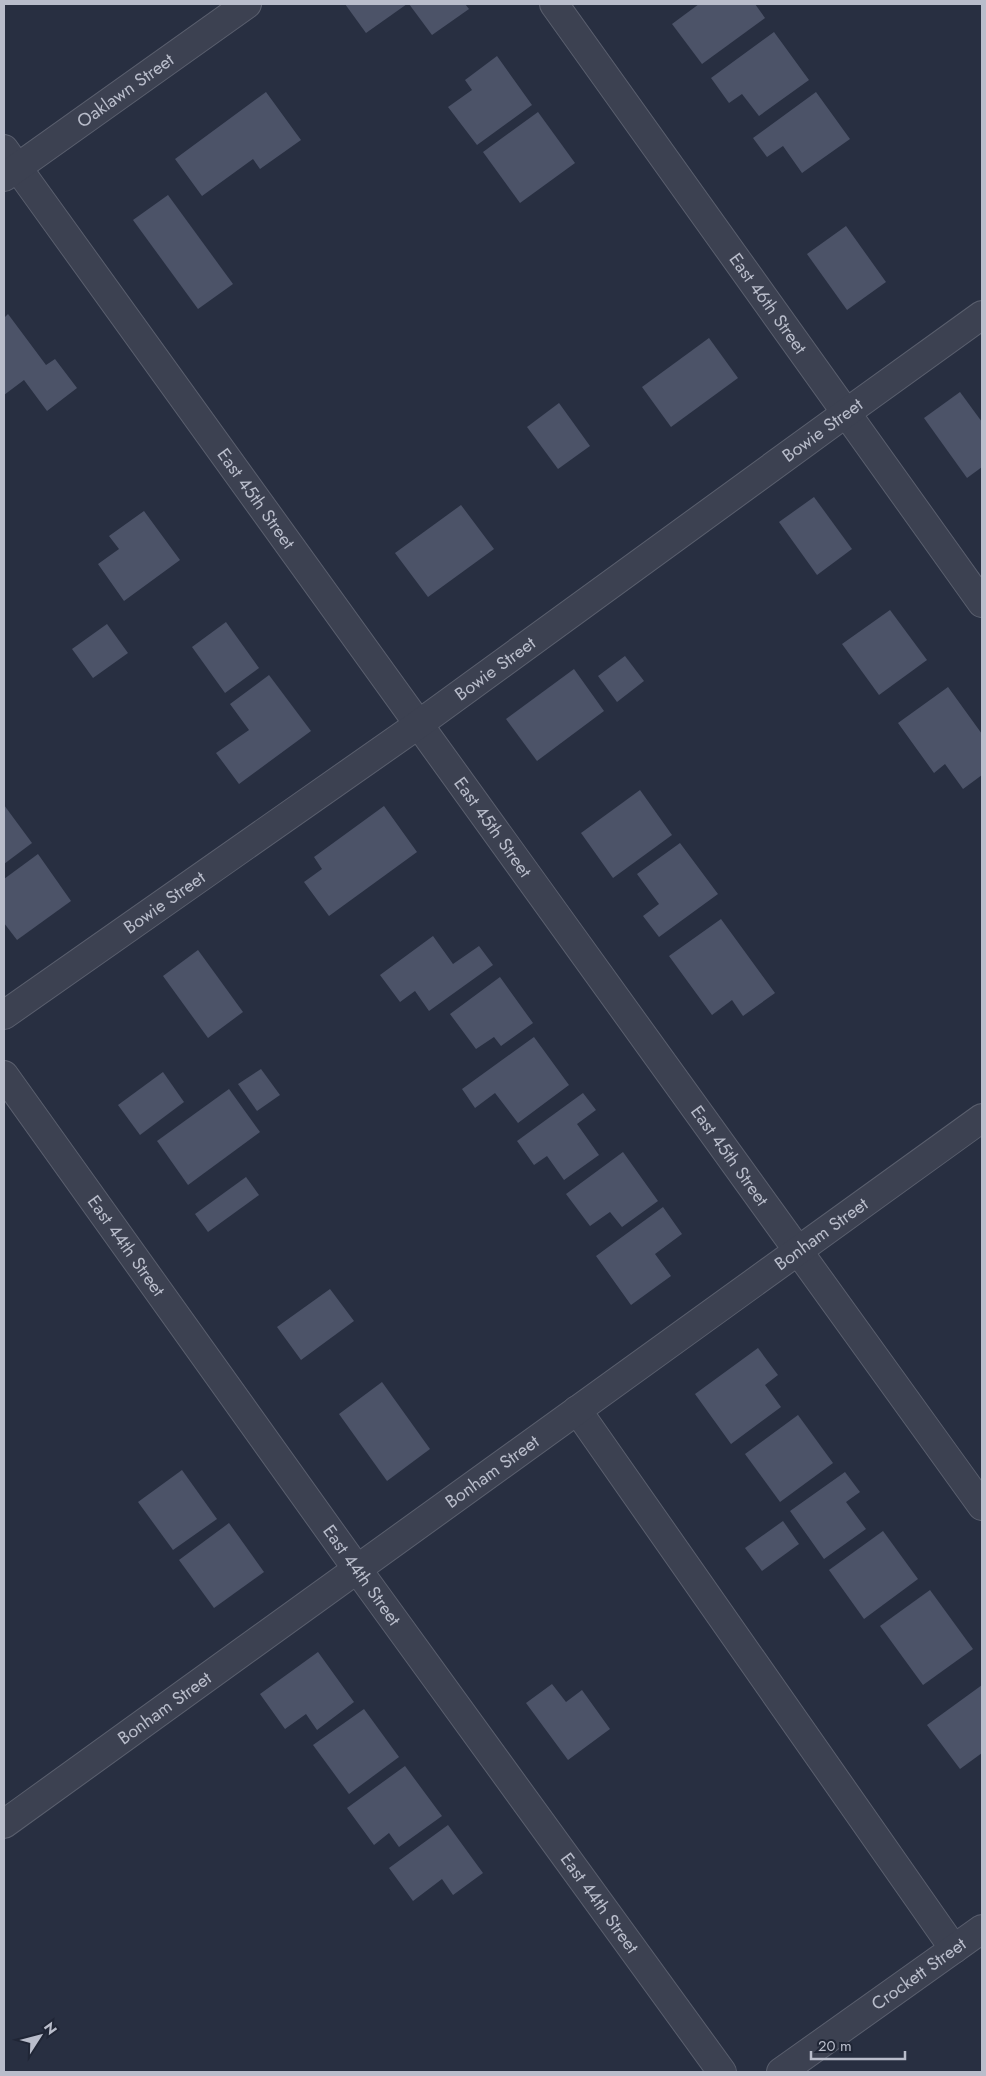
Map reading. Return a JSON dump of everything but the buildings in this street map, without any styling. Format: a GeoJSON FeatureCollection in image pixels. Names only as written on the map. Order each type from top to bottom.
{"type":"FeatureCollection","features":[{"type":"Feature","properties":{"kind":"street","name":"Oaklawn Street"},"geometry":{"type":"LineString","coordinates":[[8,164],[247,4]]}},
{"type":"Feature","properties":{"kind":"street","name":"East 46th Street"},"geometry":{"type":"LineString","coordinates":[[554,4],[982,603]]}},
{"type":"Feature","properties":{"kind":"street","name":"East 45th Street"},"geometry":{"type":"LineString","coordinates":[[8,164],[419,724],[982,1506]]}},
{"type":"Feature","properties":{"kind":"street","name":"Bowie Street"},"geometry":{"type":"LineString","coordinates":[[4,1016],[419,724],[982,315]]}},
{"type":"Feature","properties":{"kind":"street","name":"East 44th Street"},"geometry":{"type":"LineString","coordinates":[[4,1075],[357,1569],[722,2072]]}},
{"type":"Feature","properties":{"kind":"street","name":"Bonham Street"},"geometry":{"type":"LineString","coordinates":[[4,1824],[982,1118]]}},
{"type":"Feature","properties":{"kind":"street"},"geometry":{"type":"LineString","coordinates":[[577,1410],[954,1949]]}},
{"type":"Feature","properties":{"kind":"street","name":"Crockett Street"},"geometry":{"type":"LineString","coordinates":[[781,2072],[982,1929]]}}]}
